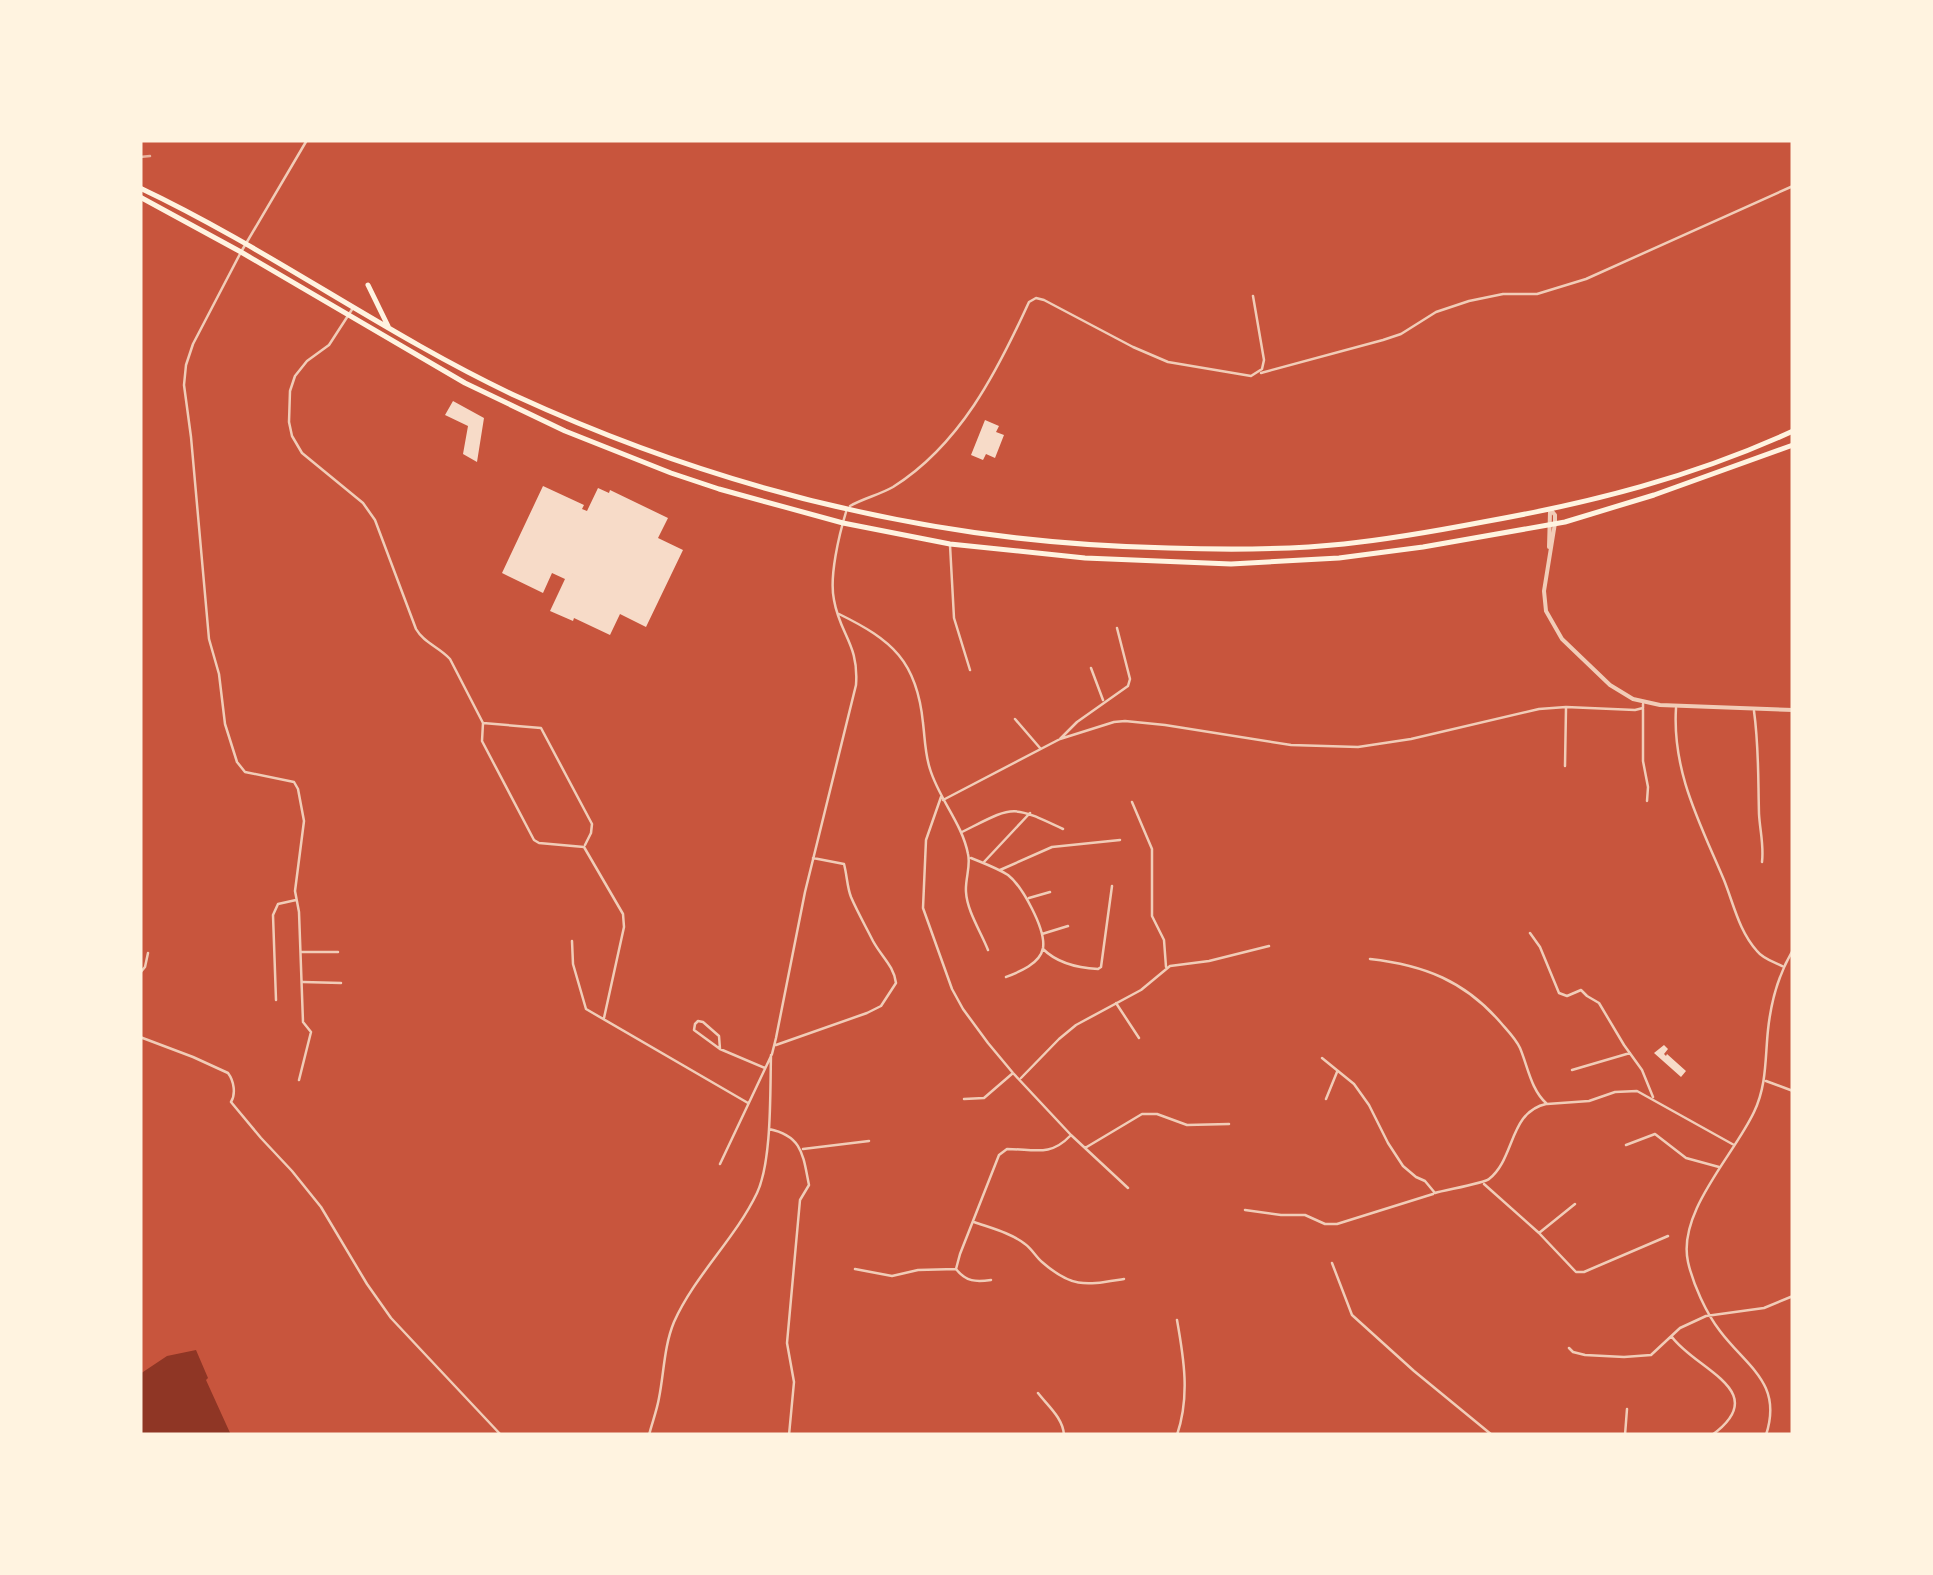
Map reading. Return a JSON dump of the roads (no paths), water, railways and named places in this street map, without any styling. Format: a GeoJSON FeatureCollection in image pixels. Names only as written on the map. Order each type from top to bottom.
{"type":"FeatureCollection","features":[{"type":"Feature","properties":{"kind":"highway"},"geometry":{"type":"LineString","coordinates":[[140,188],[202,218],[421,348],[600,432],[664,458],[759,488],[936,527],[1032,541],[1116,547],[1236,550],[1340,544],[1407,536],[1628,492],[1793,431]]}},
{"type":"Feature","properties":{"kind":"highway"},"geometry":{"type":"LineString","coordinates":[[140,197],[465,383],[591,443],[700,483],[842,523],[950,544],[1085,558],[1269,563],[1380,553],[1552,523],[1654,495],[1793,446]]}},
{"type":"Feature","properties":{"kind":"highway"},"geometry":{"type":"LineString","coordinates":[[368,285],[390,328]]}},
{"type":"Feature","properties":{"kind":"street"},"geometry":{"type":"LineString","coordinates":[[299,1080],[311,1032],[303,1022],[296,881],[304,821],[294,782],[244,772],[225,724],[219,674],[209,639],[184,386],[192,344],[307,140]]}},
{"type":"Feature","properties":{"kind":"street"},"geometry":{"type":"LineString","coordinates":[[649,1435],[673,1324],[756,1195],[764,1167],[772,1054],[813,858],[856,685],[856,657],[837,613],[833,588],[842,523],[853,504],[895,486],[939,450],[1001,364],[1029,302],[1036,298],[1044,300],[1133,348],[1168,362],[1250,376],[1401,334],[1436,312],[1469,302],[1503,294],[1537,294],[1586,279],[1793,186]]}},
{"type":"Feature","properties":{"kind":"street"},"geometry":{"type":"LineString","coordinates":[[1250,376],[1262,370],[1264,360],[1252,296]]}},
{"type":"Feature","properties":{"kind":"street"},"geometry":{"type":"LineString","coordinates":[[354,308],[329,344],[307,360],[294,376],[289,409],[292,436],[302,454],[370,511],[416,629],[425,641],[450,659],[483,722],[482,741],[534,840],[539,844],[584,847]]}},
{"type":"Feature","properties":{"kind":"street"},"geometry":{"type":"LineString","coordinates":[[1551,510],[1544,602],[1555,630],[1610,685],[1643,705],[1793,710]]}},
{"type":"Feature","properties":{"kind":"street"},"geometry":{"type":"LineString","coordinates":[[950,544],[954,618],[970,670]]}},
{"type":"Feature","properties":{"kind":"street"},"geometry":{"type":"LineString","coordinates":[[837,613],[880,636],[898,653],[913,678],[927,760],[970,858],[966,894],[988,950]]}},
{"type":"Feature","properties":{"kind":"street"},"geometry":{"type":"LineString","coordinates":[[1060,738],[1130,683],[1116,628]]}},
{"type":"Feature","properties":{"kind":"street"},"geometry":{"type":"LineString","coordinates":[[1091,668],[1104,701]]}},
{"type":"Feature","properties":{"kind":"street"},"geometry":{"type":"LineString","coordinates":[[1128,1188],[1013,1073],[988,1044],[952,989],[922,908],[926,840],[942,798],[1060,738],[1114,722],[1165,725],[1291,746],[1358,747],[1461,728],[1521,712],[1566,707],[1635,710],[1643,705]]}},
{"type":"Feature","properties":{"kind":"street"},"geometry":{"type":"LineString","coordinates":[[1643,705],[1647,801]]}},
{"type":"Feature","properties":{"kind":"street"},"geometry":{"type":"LineString","coordinates":[[1676,706],[1676,753],[1700,828],[1742,931],[1760,955],[1784,967]]}},
{"type":"Feature","properties":{"kind":"street"},"geometry":{"type":"LineString","coordinates":[[1566,707],[1566,766]]}},
{"type":"Feature","properties":{"kind":"street"},"geometry":{"type":"LineString","coordinates":[[1754,709],[1762,862]]}},
{"type":"Feature","properties":{"kind":"street"},"geometry":{"type":"LineString","coordinates":[[1015,719],[1041,748]]}},
{"type":"Feature","properties":{"kind":"street"},"geometry":{"type":"LineString","coordinates":[[483,722],[538,726],[544,731],[592,824],[584,847]]}},
{"type":"Feature","properties":{"kind":"street"},"geometry":{"type":"LineString","coordinates":[[1132,802],[1153,854],[1152,916],[1164,940],[1166,968]]}},
{"type":"Feature","properties":{"kind":"street"},"geometry":{"type":"LineString","coordinates":[[961,833],[1008,811],[1021,810],[1063,829]]}},
{"type":"Feature","properties":{"kind":"street"},"geometry":{"type":"LineString","coordinates":[[983,863],[1030,814]]}},
{"type":"Feature","properties":{"kind":"street"},"geometry":{"type":"LineString","coordinates":[[999,870],[1052,847],[1120,840]]}},
{"type":"Feature","properties":{"kind":"street"},"geometry":{"type":"LineString","coordinates":[[584,847],[624,920],[604,1018]]}},
{"type":"Feature","properties":{"kind":"street"},"geometry":{"type":"LineString","coordinates":[[774,1046],[867,1014],[881,1006],[896,983],[897,978],[852,900],[844,864],[813,858]]}},
{"type":"Feature","properties":{"kind":"street"},"geometry":{"type":"LineString","coordinates":[[970,858],[1012,879],[1028,898],[1048,955],[1075,967],[1101,967],[1112,886]]}},
{"type":"Feature","properties":{"kind":"street"},"geometry":{"type":"LineString","coordinates":[[1028,898],[1050,892]]}},
{"type":"Feature","properties":{"kind":"street"},"geometry":{"type":"LineString","coordinates":[[276,1000],[273,915],[278,904],[297,899]]}},
{"type":"Feature","properties":{"kind":"street"},"geometry":{"type":"LineString","coordinates":[[1040,934],[1068,926]]}},
{"type":"Feature","properties":{"kind":"street"},"geometry":{"type":"LineString","coordinates":[[1530,933],[1540,947],[1559,994],[1567,996],[1582,990],[1599,1003],[1642,1070],[1653,1098]]}},
{"type":"Feature","properties":{"kind":"street"},"geometry":{"type":"LineString","coordinates":[[572,941],[573,964],[588,1011],[748,1103]]}},
{"type":"Feature","properties":{"kind":"street"},"geometry":{"type":"LineString","coordinates":[[1020,1079],[1059,1038],[1141,990],[1166,968],[1269,946]]}},
{"type":"Feature","properties":{"kind":"street"},"geometry":{"type":"LineString","coordinates":[[1006,977],[1024,970],[1043,948]]}},
{"type":"Feature","properties":{"kind":"street"},"geometry":{"type":"LineString","coordinates":[[1766,1435],[1771,1408],[1768,1392],[1760,1374],[1724,1337],[1710,1314],[1686,1250],[1706,1193],[1754,1112],[1764,1080],[1777,982],[1793,950]]}},
{"type":"Feature","properties":{"kind":"street"},"geometry":{"type":"LineString","coordinates":[[300,952],[338,952]]}},
{"type":"Feature","properties":{"kind":"street"},"geometry":{"type":"LineString","coordinates":[[140,972],[148,953]]}},
{"type":"Feature","properties":{"kind":"street"},"geometry":{"type":"LineString","coordinates":[[1370,959],[1428,972],[1482,1002],[1519,1045],[1538,1095],[1547,1104]]}},
{"type":"Feature","properties":{"kind":"street"},"geometry":{"type":"LineString","coordinates":[[302,982],[342,983]]}},
{"type":"Feature","properties":{"kind":"street"},"geometry":{"type":"LineString","coordinates":[[1116,1002],[1140,1038]]}},
{"type":"Feature","properties":{"kind":"street"},"geometry":{"type":"LineString","coordinates":[[720,1050],[719,1036],[698,1021],[694,1030],[720,1050],[765,1068]]}},
{"type":"Feature","properties":{"kind":"street"},"geometry":{"type":"LineString","coordinates":[[140,1037],[228,1073],[234,1089],[231,1102],[321,1207],[392,1318],[501,1435]]}},
{"type":"Feature","properties":{"kind":"street"},"geometry":{"type":"LineString","coordinates":[[1572,1070],[1632,1053]]}},
{"type":"Feature","properties":{"kind":"street"},"geometry":{"type":"LineString","coordinates":[[720,1164],[772,1054]]}},
{"type":"Feature","properties":{"kind":"street"},"geometry":{"type":"LineString","coordinates":[[1322,1058],[1354,1084],[1403,1166],[1425,1181],[1434,1193]]}},
{"type":"Feature","properties":{"kind":"street"},"geometry":{"type":"LineString","coordinates":[[1326,1099],[1338,1071]]}},
{"type":"Feature","properties":{"kind":"street"},"geometry":{"type":"LineString","coordinates":[[964,1099],[984,1098],[1013,1073]]}},
{"type":"Feature","properties":{"kind":"street"},"geometry":{"type":"LineString","coordinates":[[1764,1080],[1793,1091]]}},
{"type":"Feature","properties":{"kind":"street"},"geometry":{"type":"LineString","coordinates":[[1245,1210],[1305,1215],[1324,1224],[1337,1224],[1464,1184],[1483,1183],[1495,1172],[1530,1110],[1547,1104],[1590,1101],[1615,1092],[1637,1092],[1653,1098],[1736,1146]]}},
{"type":"Feature","properties":{"kind":"street"},"geometry":{"type":"LineString","coordinates":[[1084,1148],[1142,1114],[1157,1114],[1187,1125],[1230,1124]]}},
{"type":"Feature","properties":{"kind":"street"},"geometry":{"type":"LineString","coordinates":[[768,1128],[784,1132],[802,1149],[809,1185],[800,1200],[787,1343],[794,1382],[788,1435]]}},
{"type":"Feature","properties":{"kind":"street"},"geometry":{"type":"LineString","coordinates":[[1626,1145],[1655,1134],[1686,1158],[1721,1168]]}},
{"type":"Feature","properties":{"kind":"street"},"geometry":{"type":"LineString","coordinates":[[956,1269],[999,1155],[1008,1149],[1051,1150],[1072,1135]]}},
{"type":"Feature","properties":{"kind":"street"},"geometry":{"type":"LineString","coordinates":[[802,1149],[868,1141]]}},
{"type":"Feature","properties":{"kind":"street"},"geometry":{"type":"LineString","coordinates":[[1483,1183],[1572,1270],[1580,1272],[1668,1236]]}},
{"type":"Feature","properties":{"kind":"street"},"geometry":{"type":"LineString","coordinates":[[1538,1233],[1575,1204]]}},
{"type":"Feature","properties":{"kind":"street"},"geometry":{"type":"LineString","coordinates":[[972,1221],[1026,1244],[1038,1259],[1069,1281],[1084,1285],[1124,1279]]}},
{"type":"Feature","properties":{"kind":"street"},"geometry":{"type":"LineString","coordinates":[[1332,1263],[1352,1316],[1492,1435]]}},
{"type":"Feature","properties":{"kind":"street"},"geometry":{"type":"LineString","coordinates":[[854,1269],[892,1276],[918,1270],[956,1269]]}},
{"type":"Feature","properties":{"kind":"street"},"geometry":{"type":"LineString","coordinates":[[956,1269],[963,1278],[976,1282],[992,1280]]}},
{"type":"Feature","properties":{"kind":"street"},"geometry":{"type":"LineString","coordinates":[[1569,1348],[1578,1354],[1651,1354],[1686,1324],[1710,1314],[1764,1308],[1793,1296]]}},
{"type":"Feature","properties":{"kind":"street"},"geometry":{"type":"LineString","coordinates":[[1177,1320],[1184,1360],[1185,1407],[1177,1435]]}},
{"type":"Feature","properties":{"kind":"street"},"geometry":{"type":"LineString","coordinates":[[1671,1336],[1683,1351],[1734,1393],[1732,1418],[1712,1435]]}},
{"type":"Feature","properties":{"kind":"street"},"geometry":{"type":"LineString","coordinates":[[1038,1393],[1060,1419],[1064,1435]]}},
{"type":"Feature","properties":{"kind":"street"},"geometry":{"type":"LineString","coordinates":[[1625,1435],[1626,1409]]}},
{"type":"Feature","properties":{"kind":"railway"},"geometry":{"type":"LineString","coordinates":[[140,157],[150,156]]}}]}
